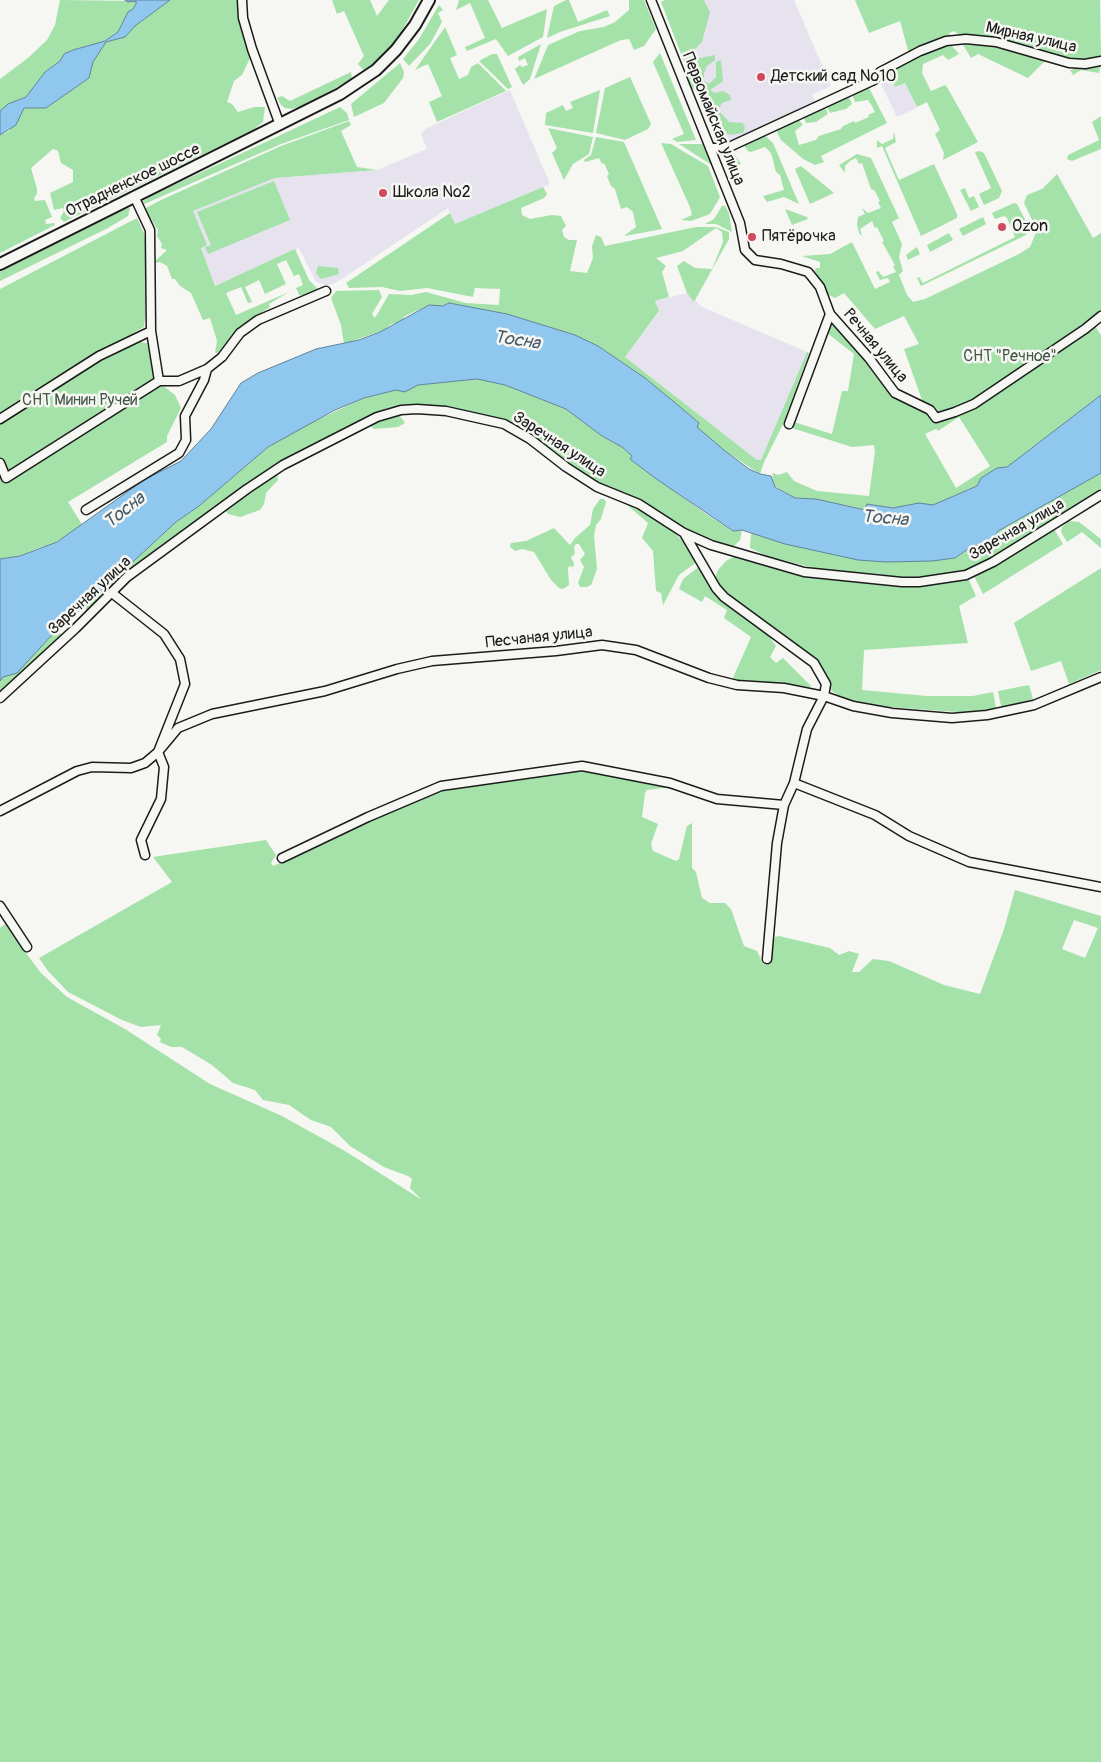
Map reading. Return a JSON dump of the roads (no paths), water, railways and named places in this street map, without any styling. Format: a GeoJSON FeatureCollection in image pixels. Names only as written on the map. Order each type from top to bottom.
{"type":"FeatureCollection","features":[{"type":"Feature","properties":{"kind":"main road","name":"Отрадненское шоссе"},"geometry":{"type":"LineString","coordinates":[[0,264],[340,94],[376,70],[404,41],[430,0]]}},
{"type":"Feature","properties":{"kind":"street"},"geometry":{"type":"LineString","coordinates":[[242,0],[243,18],[252,49],[280,125]]}},
{"type":"Feature","properties":{"kind":"street","name":"Первомайская улица"},"geometry":{"type":"LineString","coordinates":[[651,0],[740,224],[744,250],[755,260],[781,264],[808,272],[820,287],[830,314]]}},
{"type":"Feature","properties":{"kind":"street","name":"Мирная улица"},"geometry":{"type":"LineString","coordinates":[[710,148],[727,148],[874,80],[880,72],[920,51],[946,41],[966,39],[996,42],[1069,63],[1085,64],[1101,61]]}},
{"type":"Feature","properties":{"kind":"street"},"geometry":{"type":"LineString","coordinates":[[134,196],[150,230],[151,330],[159,381]]}},
{"type":"Feature","properties":{"kind":"street"},"geometry":{"type":"LineString","coordinates":[[0,463],[6,478],[159,381],[178,380],[207,369],[222,358],[240,333],[258,320],[326,291]]}},
{"type":"Feature","properties":{"kind":"street"},"geometry":{"type":"LineString","coordinates":[[789,424],[830,314]]}},
{"type":"Feature","properties":{"kind":"street","name":"Речная улица"},"geometry":{"type":"LineString","coordinates":[[830,314],[869,358],[895,393],[930,410],[936,418],[974,404],[1085,329],[1101,316]]}},
{"type":"Feature","properties":{"kind":"street"},"geometry":{"type":"LineString","coordinates":[[0,419],[99,356],[151,330]]}},
{"type":"Feature","properties":{"kind":"street"},"geometry":{"type":"LineString","coordinates":[[86,510],[179,453],[186,440],[185,416],[204,380],[207,369]]}},
{"type":"Feature","properties":{"kind":"street","name":"Заречная улица"},"geometry":{"type":"LineString","coordinates":[[0,698],[127,577],[283,465],[376,417],[417,408],[446,411],[504,424],[530,439],[597,488],[638,504],[684,534],[711,545],[804,572],[919,582],[975,572],[1101,495]]}},
{"type":"Feature","properties":{"kind":"street"},"geometry":{"type":"LineString","coordinates":[[684,534],[716,588],[724,597],[814,663],[826,684],[824,696],[806,729],[794,783],[784,805],[778,843],[767,959]]}},
{"type":"Feature","properties":{"kind":"street"},"geometry":{"type":"LineString","coordinates":[[112,593],[164,634],[180,659],[185,684],[158,752],[164,767],[161,799],[141,840],[145,855]]}},
{"type":"Feature","properties":{"kind":"street","name":"Песчаная улица"},"geometry":{"type":"LineString","coordinates":[[0,812],[77,771],[92,768],[131,768],[145,763],[158,752],[178,728],[212,714],[325,692],[397,669],[432,661],[556,651],[602,645],[636,650],[709,678],[737,685],[784,688],[824,696],[853,706],[892,713],[961,717],[987,715],[1034,704],[1101,677]]}},
{"type":"Feature","properties":{"kind":"street"},"geometry":{"type":"LineString","coordinates":[[282,858],[368,817],[440,786],[582,766],[670,783],[717,798],[784,805]]}},
{"type":"Feature","properties":{"kind":"street"},"geometry":{"type":"LineString","coordinates":[[794,783],[875,815],[909,836],[969,862],[1101,887]]}},
{"type":"Feature","properties":{"kind":"street"},"geometry":{"type":"LineString","coordinates":[[0,906],[26,947]]}},
{"type":"Feature","properties":{"kind":"water"},"geometry":{"type":"Polygon","coordinates":[[[125,0],[170,0],[135,26],[125,37],[106,42],[93,62],[89,78],[46,108],[24,108],[16,125],[0,135],[0,111],[8,104],[26,97],[45,72],[60,61],[64,54],[105,41],[118,32],[128,12],[136,4],[136,1],[128,2],[125,0]]]}},
{"type":"Feature","properties":{"kind":"water","name":"Тосна"},"geometry":{"type":"Polygon","coordinates":[[[449,303],[507,314],[575,335],[598,346],[645,378],[679,406],[699,423],[697,427],[725,451],[749,469],[771,476],[775,487],[795,498],[816,499],[865,510],[867,504],[893,508],[919,503],[933,505],[977,486],[981,478],[997,468],[1007,467],[1101,395],[1101,473],[998,531],[993,539],[968,549],[955,558],[932,561],[886,562],[858,560],[785,544],[742,530],[733,531],[655,478],[630,459],[632,456],[622,447],[602,436],[566,409],[505,385],[477,379],[418,385],[405,392],[396,390],[364,398],[335,410],[268,447],[199,506],[176,522],[84,607],[63,623],[17,673],[3,677],[0,681],[0,559],[20,556],[57,542],[144,480],[181,461],[211,429],[241,383],[258,373],[316,349],[359,340],[380,332],[429,305],[443,306],[449,303]]]}},
{"type":"Feature","properties":{"kind":"place","name":"Детский сад №10"},"geometry":{"type":"Point","coordinates":[761,77]}},
{"type":"Feature","properties":{"kind":"place","name":"Школа №2"},"geometry":{"type":"Point","coordinates":[383,193]}},
{"type":"Feature","properties":{"kind":"place","name":"Ozon"},"geometry":{"type":"Point","coordinates":[1002,227]}},
{"type":"Feature","properties":{"kind":"place","name":"Пятёрочка"},"geometry":{"type":"Point","coordinates":[752,237]}},
{"type":"Feature","properties":{"kind":"park label","name":"СНТ \"Речное\""},"geometry":{"type":"Point","coordinates":[1010,357]}},
{"type":"Feature","properties":{"kind":"park label","name":"СНТ Минин Ручей"},"geometry":{"type":"Point","coordinates":[80,401]}}]}
